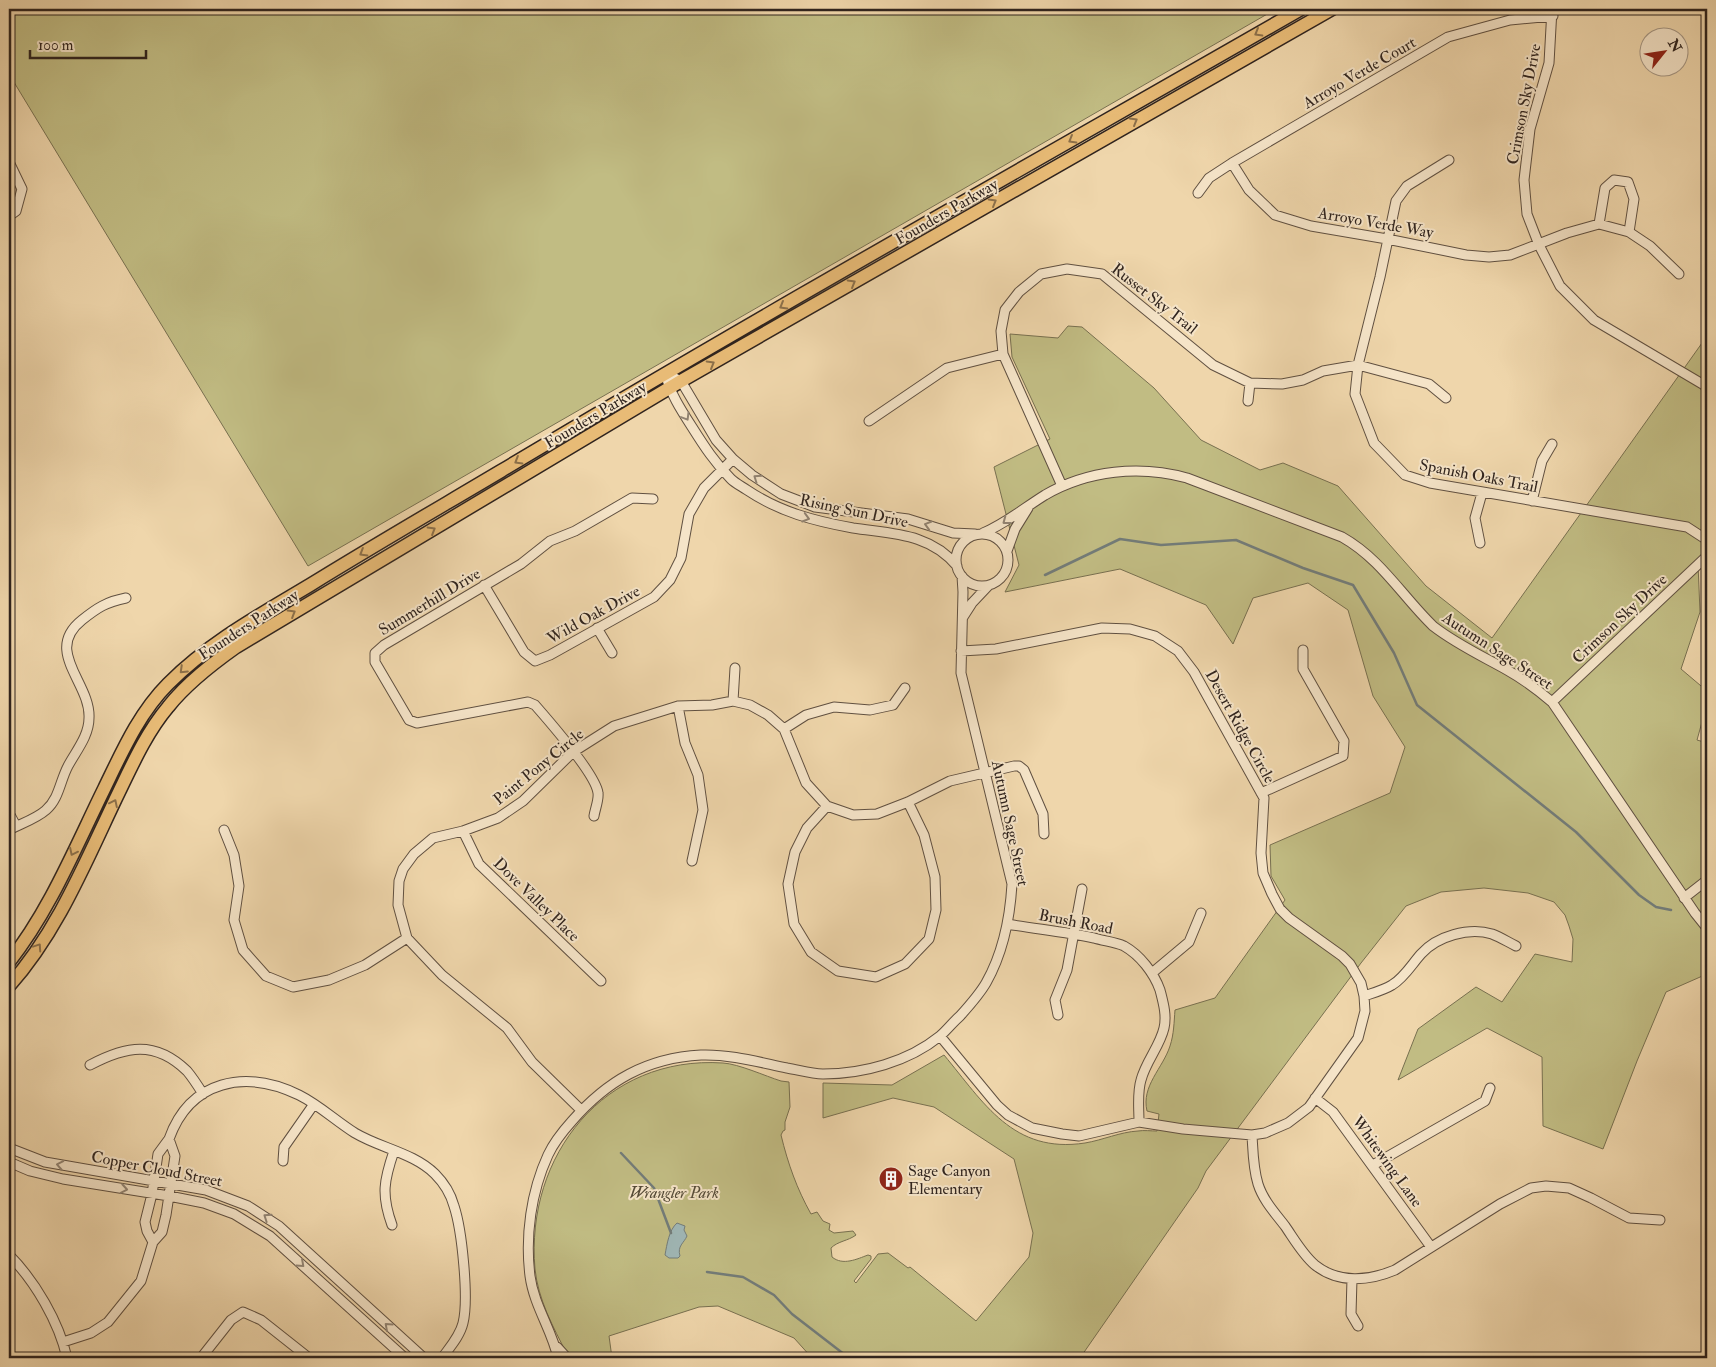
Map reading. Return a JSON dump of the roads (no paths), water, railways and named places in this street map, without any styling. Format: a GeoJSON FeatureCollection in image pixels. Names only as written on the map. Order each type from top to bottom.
{"type":"FeatureCollection","features":[{"type":"Feature","properties":{"kind":"highway","name":"Founders Parkway"},"geometry":{"type":"LineString","coordinates":[[9,962],[51,898],[113,770],[139,722],[156,697],[189,664],[228,634],[665,373],[1301,9]]}},
{"type":"Feature","properties":{"kind":"highway","name":"Founders Parkway"},"geometry":{"type":"LineString","coordinates":[[9,986],[30,959],[64,905],[151,730],[168,706],[199,675],[236,647],[681,381],[1332,9]]}},
{"type":"Feature","properties":{"kind":"street","name":"Arroyo Verde Court"},"geometry":{"type":"LineString","coordinates":[[1198,193],[1209,178],[1232,163],[1448,37],[1510,20],[1552,13]]}},
{"type":"Feature","properties":{"kind":"street","name":"Crimson Sky Drive"},"geometry":{"type":"LineString","coordinates":[[1552,13],[1549,63],[1530,129],[1524,180],[1527,214],[1539,245],[1560,286],[1594,320],[1704,385],[1707,389]]}},
{"type":"Feature","properties":{"kind":"street","name":"Spanish Oaks Trail"},"geometry":{"type":"LineString","coordinates":[[1449,160],[1407,186],[1396,201],[1380,277],[1358,365],[1355,394],[1374,443],[1406,475],[1430,483],[1687,527],[1707,540]]}},
{"type":"Feature","properties":{"kind":"street"},"geometry":{"type":"LineString","coordinates":[[9,162],[22,189],[16,211],[9,216]]}},
{"type":"Feature","properties":{"kind":"street","name":"Arroyo Verde Way"},"geometry":{"type":"LineString","coordinates":[[1232,163],[1248,190],[1275,215],[1311,226],[1387,238],[1466,255],[1489,257],[1510,255],[1568,233],[1599,224]]}},
{"type":"Feature","properties":{"kind":"street"},"geometry":{"type":"LineString","coordinates":[[1629,232],[1634,199],[1628,182],[1614,180],[1605,188],[1599,224],[1629,232],[1650,246],[1679,274]]}},
{"type":"Feature","properties":{"kind":"street","name":"Russet Sky Trail"},"geometry":{"type":"LineString","coordinates":[[1062,486],[1003,354],[1001,331],[1005,310],[1019,292],[1041,274],[1067,269],[1102,274],[1213,365],[1250,383],[1282,384],[1303,380],[1323,371],[1358,365]]}},
{"type":"Feature","properties":{"kind":"street"},"geometry":{"type":"LineString","coordinates":[[869,421],[947,368],[1003,354]]}},
{"type":"Feature","properties":{"kind":"street"},"geometry":{"type":"LineString","coordinates":[[1358,365],[1429,384],[1446,398]]}},
{"type":"Feature","properties":{"kind":"street"},"geometry":{"type":"LineString","coordinates":[[665,373],[681,381]]}},
{"type":"Feature","properties":{"kind":"street","name":"Rising Sun Drive"},"geometry":{"type":"LineString","coordinates":[[665,373],[669,388],[709,455],[732,480],[764,502],[806,518],[854,528],[902,534],[943,551],[957,566]]}},
{"type":"Feature","properties":{"kind":"street","name":"Rising Sun Drive"},"geometry":{"type":"LineString","coordinates":[[681,381],[716,440],[733,459],[752,475],[781,494],[815,507],[908,519],[964,535],[979,534]]}},
{"type":"Feature","properties":{"kind":"street"},"geometry":{"type":"LineString","coordinates":[[1248,401],[1250,383]]}},
{"type":"Feature","properties":{"kind":"street"},"geometry":{"type":"LineString","coordinates":[[1532,501],[1542,461],[1552,444]]}},
{"type":"Feature","properties":{"kind":"street","name":"Wild Oak Drive"},"geometry":{"type":"LineString","coordinates":[[484,585],[524,652],[535,660],[550,655],[654,597],[670,580],[681,558],[689,514],[704,488],[733,459]]}},
{"type":"Feature","properties":{"kind":"street","name":"Autumn Sage Street"},"geometry":{"type":"LineString","coordinates":[[979,534],[998,527],[1029,505],[1062,486],[1099,475],[1125,471],[1170,473],[1187,478],[1342,537],[1375,561],[1432,626],[1509,670],[1552,702],[1684,898],[1707,928]]}},
{"type":"Feature","properties":{"kind":"street"},"geometry":{"type":"LineString","coordinates":[[1480,543],[1475,518],[1482,493]]}},
{"type":"Feature","properties":{"kind":"street","name":"Summerhill Drive"},"geometry":{"type":"LineString","coordinates":[[573,752],[535,705],[528,702],[434,721],[417,723],[409,720],[374,662],[375,653],[384,645],[521,564],[550,541],[575,531],[632,498],[653,498]]}},
{"type":"Feature","properties":{"kind":"street"},"geometry":{"type":"LineString","coordinates":[[962,620],[972,603],[1003,575],[1007,568],[1007,551],[1013,534],[1029,505]]}},
{"type":"Feature","properties":{"kind":"street"},"geometry":{"type":"LineString","coordinates":[[990,585],[975,585],[962,576],[956,560],[960,546],[969,537],[979,534],[998,538],[1007,551]]}},
{"type":"Feature","properties":{"kind":"street","name":"Crimson Sky Drive"},"geometry":{"type":"LineString","coordinates":[[1552,702],[1707,556]]}},
{"type":"Feature","properties":{"kind":"street","name":"Autumn Sage Street"},"geometry":{"type":"LineString","coordinates":[[558,1358],[555,1344],[536,1303],[530,1279],[527,1248],[537,1184],[548,1154],[562,1132],[581,1110],[607,1086],[636,1070],[680,1057],[703,1055],[728,1056],[813,1073],[851,1072],[875,1067],[899,1060],[940,1036],[970,1005],[985,986],[992,971],[1007,924],[1011,906],[1012,884],[962,681],[962,576]]}},
{"type":"Feature","properties":{"kind":"street"},"geometry":{"type":"LineString","coordinates":[[9,813],[12,828],[45,811],[55,800],[67,768],[86,734],[90,715],[69,662],[66,650],[68,637],[77,624],[97,608],[109,601],[126,598]]}},
{"type":"Feature","properties":{"kind":"street"},"geometry":{"type":"LineString","coordinates":[[597,628],[612,653]]}},
{"type":"Feature","properties":{"kind":"street","name":"Desert Ridge Circle"},"geometry":{"type":"LineString","coordinates":[[940,1036],[1008,1115],[1032,1128],[1079,1136],[1139,1122],[1183,1129],[1252,1135],[1288,1124],[1309,1107],[1358,1038],[1365,1012],[1364,996],[1360,983],[1350,964],[1342,956],[1289,918],[1280,909],[1272,894],[1263,873],[1261,853],[1264,798],[1194,672],[1178,651],[1155,636],[1130,629],[1102,628],[996,650],[961,651]]}},
{"type":"Feature","properties":{"kind":"street"},"geometry":{"type":"LineString","coordinates":[[1261,793],[1343,756],[1344,741],[1303,669],[1303,650]]}},
{"type":"Feature","properties":{"kind":"street"},"geometry":{"type":"LineString","coordinates":[[733,701],[735,668]]}},
{"type":"Feature","properties":{"kind":"street"},"geometry":{"type":"LineString","coordinates":[[784,729],[806,715],[834,707],[870,710],[893,705],[906,688]]}},
{"type":"Feature","properties":{"kind":"street","name":"Paint Pony Circle"},"geometry":{"type":"LineString","coordinates":[[581,1110],[532,1062],[507,1028],[442,975],[407,938],[398,906],[399,880],[403,869],[414,854],[432,838],[464,831],[498,818],[523,801],[573,752],[614,726],[678,706],[712,705],[733,701],[750,705],[768,714],[784,729],[806,784],[827,806],[853,815],[878,814],[908,802],[950,781],[1019,766],[1024,770],[1043,814],[1044,834]]}},
{"type":"Feature","properties":{"kind":"street"},"geometry":{"type":"LineString","coordinates":[[678,706],[685,743],[698,775],[703,810],[692,861]]}},
{"type":"Feature","properties":{"kind":"street"},"geometry":{"type":"LineString","coordinates":[[573,752],[587,771],[598,793],[594,816]]}},
{"type":"Feature","properties":{"kind":"street"},"geometry":{"type":"LineString","coordinates":[[827,806],[807,828],[795,852],[788,884],[794,924],[810,952],[838,971],[876,977],[905,964],[929,939],[936,910],[936,877],[924,835],[908,802]]}},
{"type":"Feature","properties":{"kind":"street"},"geometry":{"type":"LineString","coordinates":[[224,830],[234,855],[239,886],[234,920],[243,950],[266,976],[292,987],[329,980],[364,965],[407,938]]}},
{"type":"Feature","properties":{"kind":"street","name":"Dove Valley Place"},"geometry":{"type":"LineString","coordinates":[[464,831],[479,864],[601,981]]}},
{"type":"Feature","properties":{"kind":"street"},"geometry":{"type":"LineString","coordinates":[[1684,898],[1707,880]]}},
{"type":"Feature","properties":{"kind":"street"},"geometry":{"type":"LineString","coordinates":[[1058,1015],[1055,1000],[1067,970],[1082,889]]}},
{"type":"Feature","properties":{"kind":"street"},"geometry":{"type":"LineString","coordinates":[[1152,973],[1189,942],[1201,913]]}},
{"type":"Feature","properties":{"kind":"street","name":"Brush Road"},"geometry":{"type":"LineString","coordinates":[[1007,924],[1075,934],[1112,942],[1135,954],[1152,973],[1163,1001],[1166,1014],[1165,1026],[1141,1079],[1139,1122]]}},
{"type":"Feature","properties":{"kind":"street"},"geometry":{"type":"LineString","coordinates":[[1364,996],[1393,985],[1422,952],[1442,938],[1467,933],[1490,934],[1516,946]]}},
{"type":"Feature","properties":{"kind":"street"},"geometry":{"type":"LineString","coordinates":[[90,1065],[110,1054],[127,1049],[146,1050],[168,1057],[175,1062],[187,1072],[203,1094]]}},
{"type":"Feature","properties":{"kind":"street"},"geometry":{"type":"LineString","coordinates":[[153,1242],[145,1222],[152,1194],[158,1154],[169,1139],[181,1114],[191,1102],[220,1085],[235,1081],[252,1081],[285,1089],[314,1104],[355,1133],[425,1165],[435,1174],[450,1196],[457,1216],[464,1281],[464,1315],[461,1330],[442,1358]]}},
{"type":"Feature","properties":{"kind":"street"},"geometry":{"type":"LineString","coordinates":[[1373,1165],[1484,1101],[1490,1088]]}},
{"type":"Feature","properties":{"kind":"street","name":"Whitewing Lane"},"geometry":{"type":"LineString","coordinates":[[1316,1098],[1334,1112],[1431,1247]]}},
{"type":"Feature","properties":{"kind":"street"},"geometry":{"type":"LineString","coordinates":[[283,1161],[284,1146],[314,1104]]}},
{"type":"Feature","properties":{"kind":"street"},"geometry":{"type":"LineString","coordinates":[[1252,1135],[1255,1172],[1262,1194],[1307,1256],[1316,1265],[1333,1274],[1352,1279],[1367,1279],[1395,1270],[1500,1204],[1531,1188],[1546,1186],[1569,1188],[1629,1218],[1660,1220]]}},
{"type":"Feature","properties":{"kind":"street"},"geometry":{"type":"LineString","coordinates":[[64,1342],[90,1333],[108,1322],[141,1281],[153,1242],[162,1232],[175,1156],[169,1139]]}},
{"type":"Feature","properties":{"kind":"street","name":"Copper Cloud Street"},"geometry":{"type":"LineString","coordinates":[[9,1148],[45,1162],[215,1193],[248,1206],[284,1230],[424,1358]]}},
{"type":"Feature","properties":{"kind":"street"},"geometry":{"type":"LineString","coordinates":[[392,1225],[384,1197],[385,1184],[394,1151]]}},
{"type":"Feature","properties":{"kind":"street","name":"Copper Cloud Street"},"geometry":{"type":"LineString","coordinates":[[9,1162],[30,1171],[64,1179],[204,1203],[234,1214],[270,1236],[405,1358]]}},
{"type":"Feature","properties":{"kind":"street"},"geometry":{"type":"LineString","coordinates":[[9,1255],[47,1306],[64,1342],[67,1358]]}},
{"type":"Feature","properties":{"kind":"street"},"geometry":{"type":"LineString","coordinates":[[1352,1279],[1351,1314],[1358,1326]]}},
{"type":"Feature","properties":{"kind":"street"},"geometry":{"type":"LineString","coordinates":[[201,1358],[231,1320],[243,1312],[261,1320],[308,1358]]}},
{"type":"Feature","properties":{"kind":"street","name":"Autumn Sage Street"},"geometry":{"type":"LineString","coordinates":[[555,1344],[567,1358]]}},
{"type":"Feature","properties":{"kind":"water"},"geometry":{"type":"Polygon","coordinates":[[[677,1223],[685,1226],[684,1230],[687,1236],[680,1247],[680,1256],[678,1258],[669,1258],[665,1255],[670,1233],[677,1223]]]}},
{"type":"Feature","properties":{"kind":"waterway"},"geometry":{"type":"LineString","coordinates":[[1045,575],[1120,539],[1161,545],[1236,540],[1303,568],[1353,585],[1394,653],[1417,705],[1576,832],[1639,895],[1656,907],[1671,910]]}},
{"type":"Feature","properties":{"kind":"waterway"},"geometry":{"type":"LineString","coordinates":[[621,1153],[654,1188],[671,1233]]}},
{"type":"Feature","properties":{"kind":"waterway"},"geometry":{"type":"LineString","coordinates":[[707,1272],[743,1277],[774,1295],[792,1314],[849,1358]]}},
{"type":"Feature","properties":{"kind":"place","name":"Sage Canyon Elementary"},"geometry":{"type":"Point","coordinates":[891,1179]}},
{"type":"Feature","properties":{"kind":"park label","name":"Wrangler Park"},"geometry":{"type":"Point","coordinates":[674,1192]}}]}
